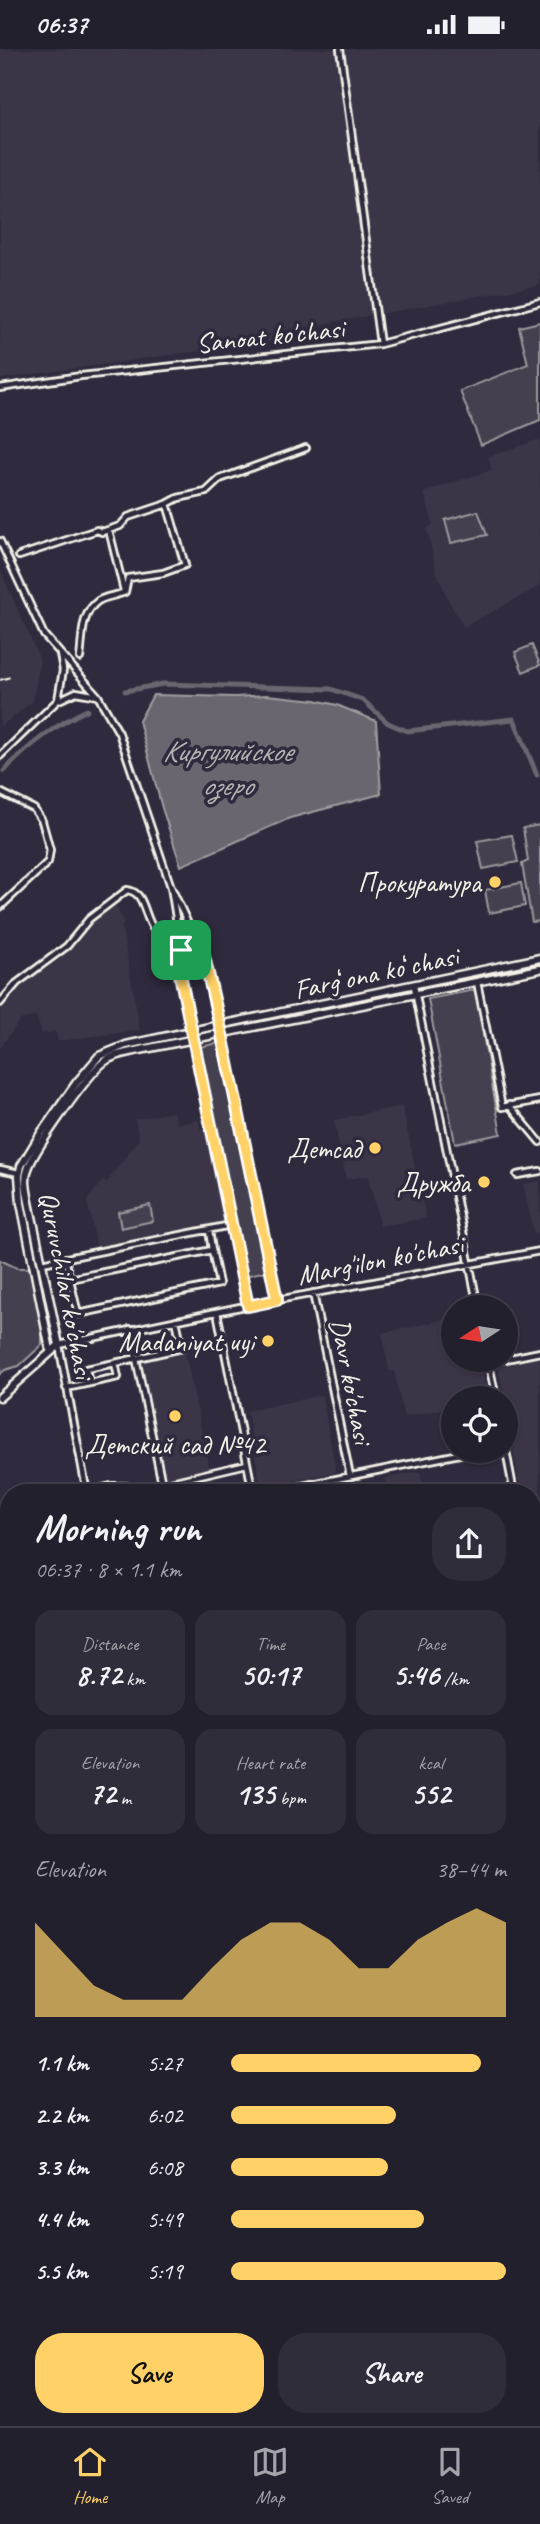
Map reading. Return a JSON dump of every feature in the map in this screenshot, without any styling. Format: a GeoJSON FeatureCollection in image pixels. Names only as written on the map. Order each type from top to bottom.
{"type":"FeatureCollection","features":[{"type":"Feature","properties":{"kind":"main road","name":"Fargʻona koʻchasi"},"geometry":{"type":"LineString","coordinates":[[221,1030],[540,958]]}},
{"type":"Feature","properties":{"kind":"main road","name":"Fargʻona koʻchasi"},"geometry":{"type":"LineString","coordinates":[[221,1030],[540,969]]}},
{"type":"Feature","properties":{"kind":"main road","name":"Quruvchilar ko'chasi"},"geometry":{"type":"LineString","coordinates":[[50,1350],[21,1203],[21,1166],[77,1082],[99,1056],[126,1045],[191,1031],[221,1030]]}},
{"type":"Feature","properties":{"kind":"main road","name":"Quruvchilar ko'chasi"},"geometry":{"type":"LineString","coordinates":[[59,1345],[28,1199],[28,1168],[81,1088],[106,1061],[114,1056],[193,1039],[221,1030]]}},
{"type":"Feature","properties":{"kind":"main road","name":"Marg'ilon ko'chasi"},"geometry":{"type":"LineString","coordinates":[[0,1397],[50,1350],[59,1345]]}},
{"type":"Feature","properties":{"kind":"street"},"geometry":{"type":"LineString","coordinates":[[340,49],[380,344]]}},
{"type":"Feature","properties":{"kind":"street","name":"Sanoat ko'chasi"},"geometry":{"type":"LineString","coordinates":[[0,388],[81,376],[380,344],[540,302]]}},
{"type":"Feature","properties":{"kind":"street"},"geometry":{"type":"LineString","coordinates":[[19,556],[97,530],[110,530],[120,526],[128,517],[178,498],[206,492],[216,481],[306,448]]}},
{"type":"Feature","properties":{"kind":"street"},"geometry":{"type":"LineString","coordinates":[[125,592],[128,579],[163,573],[185,565],[167,504]]}},
{"type":"Feature","properties":{"kind":"street"},"geometry":{"type":"LineString","coordinates":[[110,530],[125,592]]}},
{"type":"Feature","properties":{"kind":"street"},"geometry":{"type":"LineString","coordinates":[[0,541],[44,635],[99,696],[119,733],[171,887],[204,956],[277,1300]]}},
{"type":"Feature","properties":{"kind":"street"},"geometry":{"type":"LineString","coordinates":[[80,658],[86,613],[100,599],[125,592]]}},
{"type":"Feature","properties":{"kind":"street"},"geometry":{"type":"LineString","coordinates":[[57,701],[63,670],[60,653]]}},
{"type":"Feature","properties":{"kind":"street"},"geometry":{"type":"LineString","coordinates":[[0,756],[57,701],[76,692],[99,696]]}},
{"type":"Feature","properties":{"kind":"street"},"geometry":{"type":"LineString","coordinates":[[0,792],[34,809],[42,821],[50,850],[48,862],[0,907]]}},
{"type":"Feature","properties":{"kind":"street"},"geometry":{"type":"LineString","coordinates":[[171,887],[177,924],[176,955],[248,1306]]}},
{"type":"Feature","properties":{"kind":"street"},"geometry":{"type":"LineString","coordinates":[[0,1003],[17,983],[67,946],[89,919],[127,890],[135,892],[140,898],[155,933],[165,941],[177,943]]}},
{"type":"Feature","properties":{"kind":"street"},"geometry":{"type":"LineString","coordinates":[[176,955],[185,946],[199,946]]}},
{"type":"Feature","properties":{"kind":"street"},"geometry":{"type":"LineString","coordinates":[[477,982],[502,1107],[540,1100]]}},
{"type":"Feature","properties":{"kind":"street"},"geometry":{"type":"LineString","coordinates":[[414,986],[476,1295]]}},
{"type":"Feature","properties":{"kind":"street"},"geometry":{"type":"LineString","coordinates":[[509,1105],[540,1142]]}},
{"type":"Feature","properties":{"kind":"street"},"geometry":{"type":"LineString","coordinates":[[0,1169],[19,1173]]}},
{"type":"Feature","properties":{"kind":"street"},"geometry":{"type":"LineString","coordinates":[[517,1175],[540,1171]]}},
{"type":"Feature","properties":{"kind":"street"},"geometry":{"type":"LineString","coordinates":[[42,1263],[231,1225]]}},
{"type":"Feature","properties":{"kind":"street"},"geometry":{"type":"LineString","coordinates":[[65,1258],[78,1314],[219,1284],[209,1230]]}},
{"type":"Feature","properties":{"kind":"street"},"geometry":{"type":"LineString","coordinates":[[70,1279],[212,1250]]}},
{"type":"Feature","properties":{"kind":"street","name":"Marg'ilon ko'chasi"},"geometry":{"type":"LineString","coordinates":[[59,1345],[130,1328],[540,1251]]}},
{"type":"Feature","properties":{"kind":"street","name":"Davr ko'chasi"},"geometry":{"type":"LineString","coordinates":[[313,1293],[349,1476]]}},
{"type":"Feature","properties":{"kind":"street"},"geometry":{"type":"LineString","coordinates":[[217,1312],[251,1484]]}},
{"type":"Feature","properties":{"kind":"street"},"geometry":{"type":"LineString","coordinates":[[89,1383],[86,1369],[182,1348],[176,1320]]}},
{"type":"Feature","properties":{"kind":"street"},"geometry":{"type":"LineString","coordinates":[[130,1328],[162,1484],[247,1464]]}},
{"type":"Feature","properties":{"kind":"street","name":"Quruvchilar ko'chasi"},"geometry":{"type":"LineString","coordinates":[[59,1345],[85,1484]]}},
{"type":"Feature","properties":{"kind":"street"},"geometry":{"type":"LineString","coordinates":[[518,1356],[540,1352]]}},
{"type":"Feature","properties":{"kind":"street"},"geometry":{"type":"LineString","coordinates":[[66,1388],[118,1377],[115,1363]]}},
{"type":"Feature","properties":{"kind":"street"},"geometry":{"type":"LineString","coordinates":[[308,1484],[441,1458]]}},
{"type":"Feature","properties":{"kind":"street"},"geometry":{"type":"LineString","coordinates":[[508,1463],[512,1484]]}},
{"type":"Feature","properties":{"kind":"shaded area"},"geometry":{"type":"Polygon","coordinates":[[[0,49],[540,49],[540,285],[279,332],[277,338],[272,341],[0,379],[0,49]]]}},
{"type":"Feature","properties":{"kind":"shaded area"},"geometry":{"type":"Polygon","coordinates":[[[540,322],[540,420],[481,445],[460,391],[528,364],[519,327],[540,322]]]}},
{"type":"Feature","properties":{"kind":"shaded area"},"geometry":{"type":"Polygon","coordinates":[[[540,439],[540,586],[464,627],[450,604],[436,571],[427,528],[433,524],[424,492],[492,470],[488,457],[540,439]]]}},
{"type":"Feature","properties":{"kind":"shaded area"},"geometry":{"type":"Polygon","coordinates":[[[478,511],[487,535],[451,543],[445,520],[478,511]]]}},
{"type":"Feature","properties":{"kind":"shaded area"},"geometry":{"type":"Polygon","coordinates":[[[0,569],[40,660],[33,701],[0,727],[0,569]]]}},
{"type":"Feature","properties":{"kind":"shaded area"},"geometry":{"type":"Polygon","coordinates":[[[532,645],[540,665],[523,672],[515,652],[532,645]]]}},
{"type":"Feature","properties":{"kind":"shaded area"},"geometry":{"type":"Polygon","coordinates":[[[540,825],[540,921],[532,922],[522,864],[528,861],[523,828],[540,825]]]}},
{"type":"Feature","properties":{"kind":"shaded area"},"geometry":{"type":"Polygon","coordinates":[[[512,835],[518,862],[483,869],[477,841],[512,835]]]}},
{"type":"Feature","properties":{"kind":"shaded area"},"geometry":{"type":"Polygon","coordinates":[[[521,883],[525,906],[489,913],[485,890],[521,883]]]}},
{"type":"Feature","properties":{"kind":"shaded area"},"geometry":{"type":"Polygon","coordinates":[[[115,904],[124,922],[122,928],[140,1030],[58,1041],[55,1031],[42,1034],[36,1016],[20,1020],[0,1048],[0,1010],[3,1003],[21,983],[66,949],[82,931],[115,904]]]}},
{"type":"Feature","properties":{"kind":"shaded area"},"geometry":{"type":"Polygon","coordinates":[[[475,990],[501,1134],[455,1143],[428,999],[475,990]]]}},
{"type":"Feature","properties":{"kind":"shaded area"},"geometry":{"type":"Polygon","coordinates":[[[223,1042],[270,1270],[241,1277],[195,1048],[223,1042]]]}},
{"type":"Feature","properties":{"kind":"shaded area","name":"Детсад"},"geometry":{"type":"Polygon","coordinates":[[[402,1106],[426,1218],[380,1226],[368,1176],[346,1179],[334,1120],[402,1106]]]}},
{"type":"Feature","properties":{"kind":"shaded area"},"geometry":{"type":"Polygon","coordinates":[[[173,1112],[177,1124],[198,1120],[201,1130],[207,1129],[226,1221],[97,1248],[87,1201],[102,1181],[106,1183],[139,1139],[135,1119],[173,1112]]]}},
{"type":"Feature","properties":{"kind":"shaded area"},"geometry":{"type":"Polygon","coordinates":[[[540,1181],[540,1233],[534,1234],[523,1184],[540,1181]]]}},
{"type":"Feature","properties":{"kind":"shaded area"},"geometry":{"type":"Polygon","coordinates":[[[150,1205],[153,1221],[121,1228],[118,1212],[150,1205]]]}},
{"type":"Feature","properties":{"kind":"shaded area"},"geometry":{"type":"Polygon","coordinates":[[[0,1260],[17,1268],[30,1268],[42,1325],[42,1345],[19,1366],[0,1374],[0,1260]]]}},
{"type":"Feature","properties":{"kind":"shaded area"},"geometry":{"type":"Polygon","coordinates":[[[441,1321],[441,1372],[483,1372],[485,1386],[441,1386],[441,1409],[404,1417],[394,1371],[389,1371],[382,1333],[441,1321]]]}},
{"type":"Feature","properties":{"kind":"shaded area","name":"Детский сад №42"},"geometry":{"type":"Polygon","coordinates":[[[185,1352],[210,1471],[164,1481],[139,1362],[185,1352]]]}},
{"type":"Feature","properties":{"kind":"shaded area"},"geometry":{"type":"Polygon","coordinates":[[[540,1357],[540,1484],[519,1484],[516,1463],[518,1463],[518,1386],[502,1386],[499,1372],[518,1372],[518,1362],[540,1357]]]}},
{"type":"Feature","properties":{"kind":"shaded area"},"geometry":{"type":"Polygon","coordinates":[[[322,1395],[336,1472],[280,1484],[260,1484],[247,1411],[322,1395]]]}},
{"type":"Feature","properties":{"kind":"shaded area"},"geometry":{"type":"Polygon","coordinates":[[[420,1472],[423,1484],[386,1484],[385,1478],[420,1472]]]}},
{"type":"Feature","properties":{"kind":"water","name":"Киргулийское озеро"},"geometry":{"type":"Polygon","coordinates":[[[153,695],[267,695],[315,700],[337,705],[376,721],[381,794],[290,818],[181,866],[162,808],[139,721],[153,695]]]}},
{"type":"Feature","properties":{"kind":"waterway"},"geometry":{"type":"LineString","coordinates":[[125,691],[163,684],[331,689],[363,700],[388,723],[407,731],[514,719],[537,775]]}},
{"type":"Feature","properties":{"kind":"waterway"},"geometry":{"type":"LineString","coordinates":[[4,771],[43,737],[87,710]]}},
{"type":"Feature","properties":{"kind":"railway"},"geometry":{"type":"LineString","coordinates":[[0,680],[14,676]]}},
{"type":"Feature","properties":{"kind":"place","name":"Прокуратура"},"geometry":{"type":"Point","coordinates":[495,882]}},
{"type":"Feature","properties":{"kind":"place","name":"Детсад"},"geometry":{"type":"Point","coordinates":[375,1148]}},
{"type":"Feature","properties":{"kind":"place","name":"Дружба"},"geometry":{"type":"Point","coordinates":[484,1182]}},
{"type":"Feature","properties":{"kind":"place","name":"Madaniyat uyi"},"geometry":{"type":"Point","coordinates":[268,1341]}},
{"type":"Feature","properties":{"kind":"place","name":"Детский сад №42"},"geometry":{"type":"Point","coordinates":[175,1416]}},
{"type":"Feature","properties":{"kind":"route"},"geometry":{"type":"LineString","coordinates":[[194,944],[199,946],[204,956],[277,1300],[248,1306],[176,955],[181,950],[194,944]]}}]}
